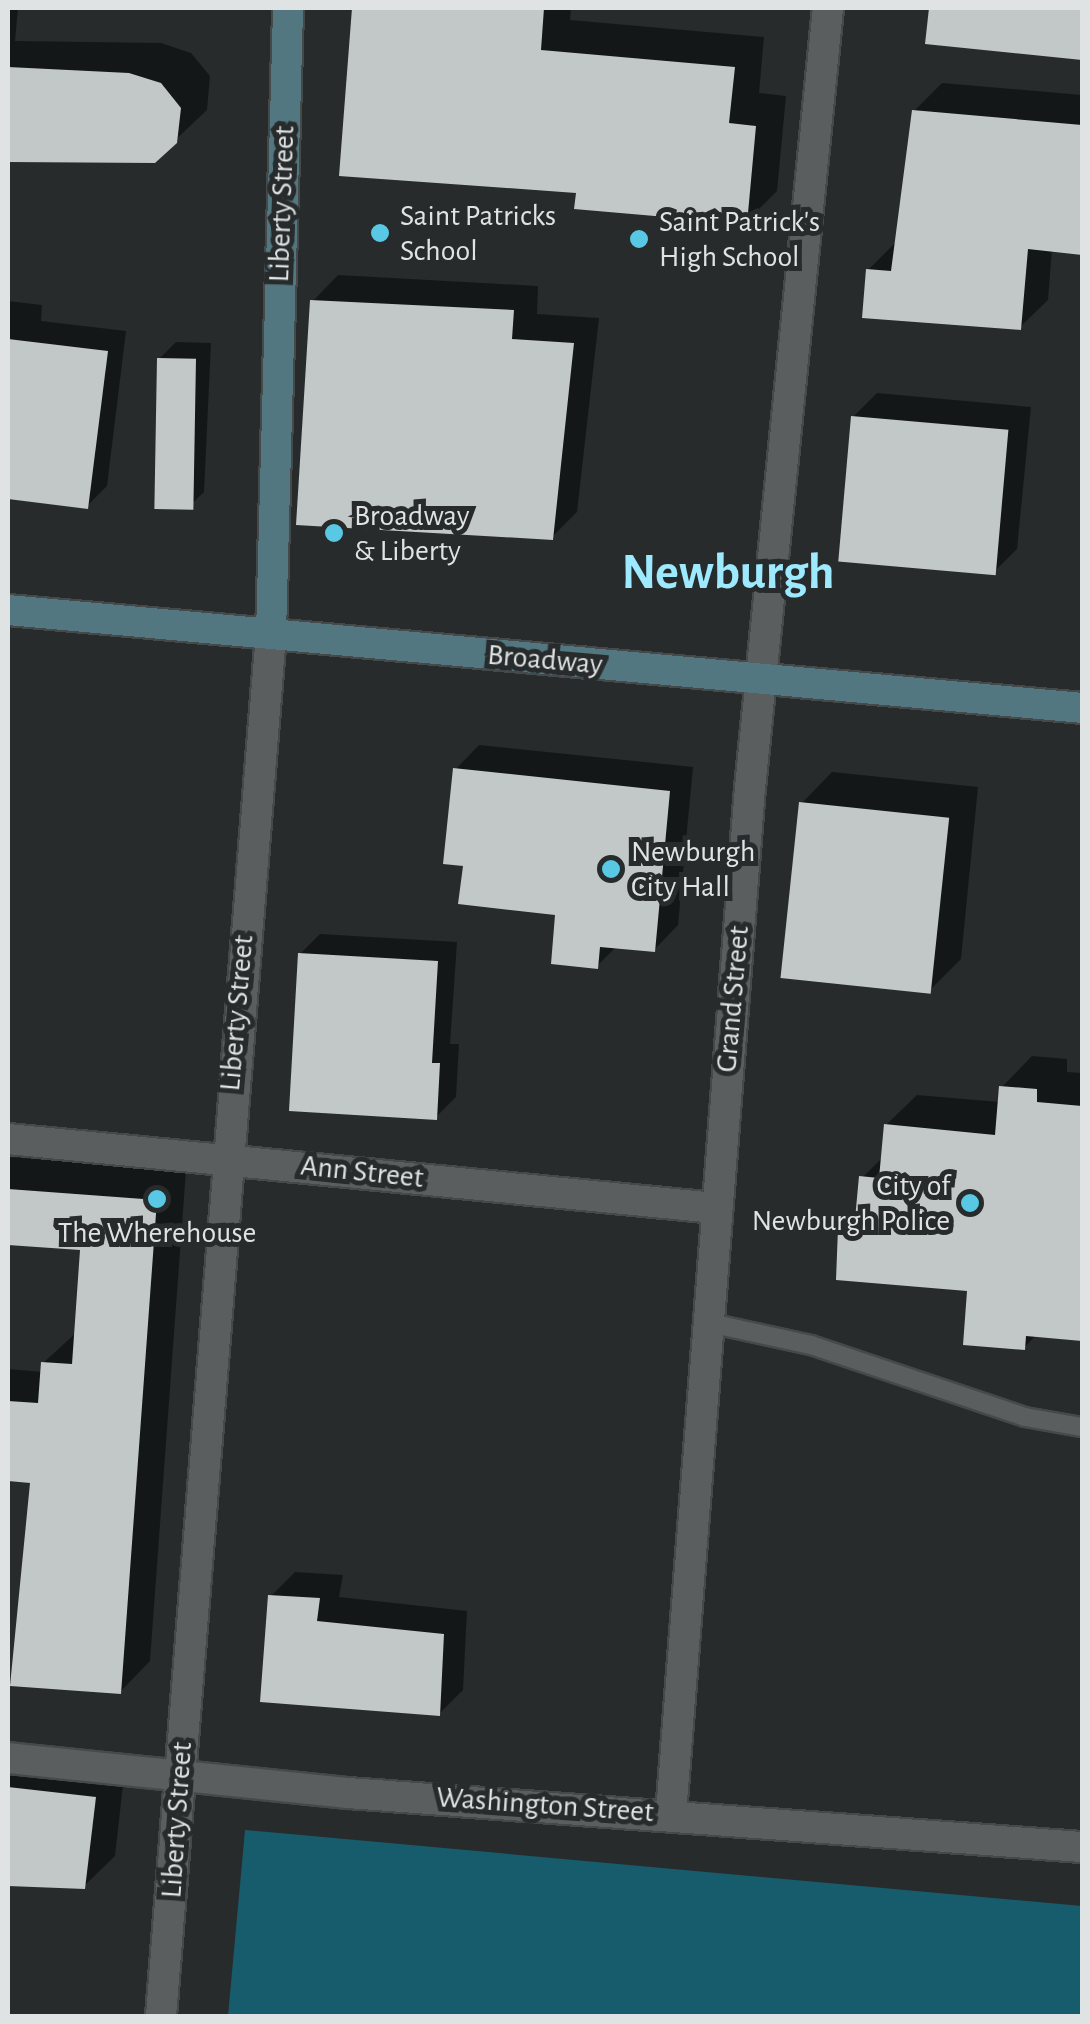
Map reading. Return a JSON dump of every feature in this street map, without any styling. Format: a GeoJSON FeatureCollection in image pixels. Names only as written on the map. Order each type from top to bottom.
{"type":"FeatureCollection","features":[{"type":"Feature","properties":{"kind":"street","name":"Liberty Street"},"geometry":{"type":"LineString","coordinates":[[162,2016],[225,1158],[271,634],[288,8]]}},
{"type":"Feature","properties":{"kind":"street","name":"Grand Street"},"geometry":{"type":"LineString","coordinates":[[670,1814],[761,680],[828,8]]}},
{"type":"Feature","properties":{"kind":"street","name":"Broadway"},"geometry":{"type":"LineString","coordinates":[[8,610],[1082,708]]}},
{"type":"Feature","properties":{"kind":"street","name":"Ann Street"},"geometry":{"type":"LineString","coordinates":[[8,1139],[716,1208]]}},
{"type":"Feature","properties":{"kind":"street","name":"Washington Street"},"geometry":{"type":"LineString","coordinates":[[8,1758],[1082,1847]]}},
{"type":"Feature","properties":{"kind":"lane"},"geometry":{"type":"LineString","coordinates":[[710,1323],[811,1345],[1024,1418],[1082,1427]]}},
{"type":"Feature","properties":{"kind":"shaded area"},"geometry":{"type":"Polygon","coordinates":[[[245,1830],[1082,1906],[1082,2016],[228,2016],[245,1830]]]}},
{"type":"Feature","properties":{"kind":"building"},"geometry":{"type":"Polygon","coordinates":[[[352,8],[544,8],[541,50],[735,67],[729,123],[756,126],[747,224],[574,209],[576,193],[339,176],[352,8]]]}},
{"type":"Feature","properties":{"kind":"building"},"geometry":{"type":"Polygon","coordinates":[[[929,8],[1082,8],[1082,60],[925,44],[929,8]]]}},
{"type":"Feature","properties":{"kind":"building"},"geometry":{"type":"Polygon","coordinates":[[[8,67],[129,73],[161,83],[181,108],[177,143],[155,163],[8,162],[8,67]]]}},
{"type":"Feature","properties":{"kind":"building"},"geometry":{"type":"Polygon","coordinates":[[[912,110],[1082,125],[1082,255],[1028,249],[1021,330],[862,318],[866,269],[891,271],[912,110]]]}},
{"type":"Feature","properties":{"kind":"building"},"geometry":{"type":"Polygon","coordinates":[[[310,300],[514,310],[512,339],[574,343],[553,540],[296,525],[310,300]]]}},
{"type":"Feature","properties":{"kind":"building"},"geometry":{"type":"Polygon","coordinates":[[[8,339],[108,351],[88,509],[8,499],[8,339]]]}},
{"type":"Feature","properties":{"kind":"building"},"geometry":{"type":"Polygon","coordinates":[[[157,358],[196,359],[193,510],[154,509],[157,358]]]}},
{"type":"Feature","properties":{"kind":"building"},"geometry":{"type":"Polygon","coordinates":[[[851,416],[1008,430],[996,575],[838,561],[851,416]]]}},
{"type":"Feature","properties":{"kind":"building"},"geometry":{"type":"Polygon","coordinates":[[[453,768],[670,791],[655,952],[600,947],[598,969],[551,964],[555,915],[458,904],[463,866],[443,864],[453,768]]]}},
{"type":"Feature","properties":{"kind":"building"},"geometry":{"type":"Polygon","coordinates":[[[799,802],[949,818],[931,994],[780,978],[799,802]]]}},
{"type":"Feature","properties":{"kind":"building"},"geometry":{"type":"Polygon","coordinates":[[[298,953],[438,961],[432,1063],[440,1063],[437,1120],[289,1111],[298,953]]]}},
{"type":"Feature","properties":{"kind":"building","name":"City of Newburgh Police"},"geometry":{"type":"Polygon","coordinates":[[[999,1086],[1037,1089],[1037,1102],[1082,1106],[1082,1341],[1026,1336],[1025,1350],[963,1345],[967,1291],[836,1280],[838,1228],[854,1230],[859,1176],[879,1178],[884,1124],[995,1135],[999,1086]]]}},
{"type":"Feature","properties":{"kind":"building"},"geometry":{"type":"Polygon","coordinates":[[[8,1189],[157,1200],[121,1694],[10,1686],[30,1483],[8,1481],[8,1401],[38,1403],[41,1362],[72,1364],[80,1250],[8,1245],[8,1189]]]}},
{"type":"Feature","properties":{"kind":"building"},"geometry":{"type":"Polygon","coordinates":[[[268,1595],[320,1598],[317,1621],[444,1634],[440,1716],[260,1702],[268,1595]]]}},
{"type":"Feature","properties":{"kind":"building"},"geometry":{"type":"Polygon","coordinates":[[[8,1787],[96,1797],[85,1889],[8,1886],[8,1787]]]}},
{"type":"Feature","properties":{"kind":"place","name":"Saint Patricks School"},"geometry":{"type":"Point","coordinates":[380,233]}},
{"type":"Feature","properties":{"kind":"place","name":"Saint Patrick's High School"},"geometry":{"type":"Point","coordinates":[639,239]}},
{"type":"Feature","properties":{"kind":"place","name":"Broadway & Liberty"},"geometry":{"type":"Point","coordinates":[334,533]}},
{"type":"Feature","properties":{"kind":"place","name":"Newburgh City Hall"},"geometry":{"type":"Point","coordinates":[611,869]}},
{"type":"Feature","properties":{"kind":"place","name":"The Wherehouse"},"geometry":{"type":"Point","coordinates":[157,1199]}},
{"type":"Feature","properties":{"kind":"place","name":"City of Newburgh Police"},"geometry":{"type":"Point","coordinates":[970,1203]}},
{"type":"Feature","properties":{"kind":"district","name":"Newburgh"},"geometry":{"type":"Point","coordinates":[728,574]}}]}
